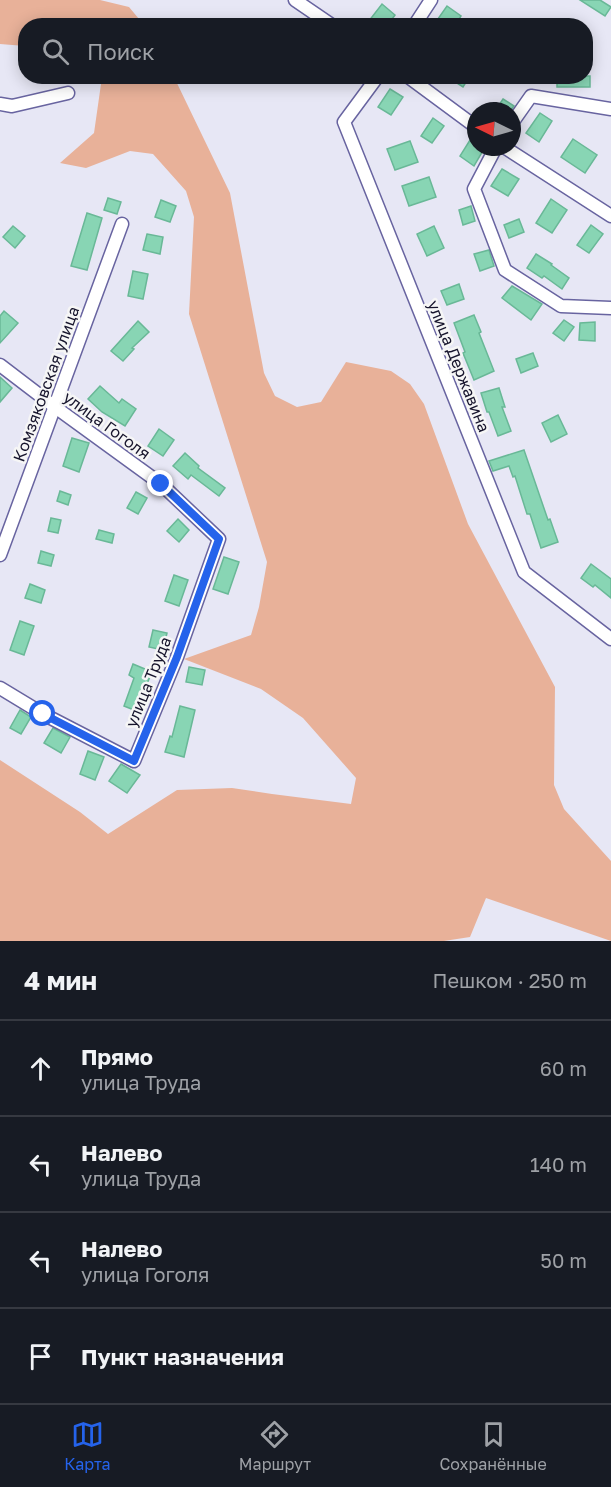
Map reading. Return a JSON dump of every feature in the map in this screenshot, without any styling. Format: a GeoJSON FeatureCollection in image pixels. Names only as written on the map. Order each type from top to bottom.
{"type":"FeatureCollection","features":[{"type":"Feature","properties":{"kind":"street"},"geometry":{"type":"LineString","coordinates":[[294,0],[321,18]]}},
{"type":"Feature","properties":{"kind":"street"},"geometry":{"type":"LineString","coordinates":[[419,18],[431,0]]}},
{"type":"Feature","properties":{"kind":"street","name":"улица Державина"},"geometry":{"type":"LineString","coordinates":[[372,84],[344,122],[524,572],[611,639]]}},
{"type":"Feature","properties":{"kind":"street"},"geometry":{"type":"LineString","coordinates":[[418,84],[467,120]]}},
{"type":"Feature","properties":{"kind":"street"},"geometry":{"type":"LineString","coordinates":[[0,105],[12,106],[68,93]]}},
{"type":"Feature","properties":{"kind":"street"},"geometry":{"type":"LineString","coordinates":[[521,110],[531,96],[611,109]]}},
{"type":"Feature","properties":{"kind":"street"},"geometry":{"type":"LineString","coordinates":[[491,156],[474,189],[505,270],[561,306],[611,308]]}},
{"type":"Feature","properties":{"kind":"street"},"geometry":{"type":"LineString","coordinates":[[518,156],[611,216]]}},
{"type":"Feature","properties":{"kind":"street","name":"Комзяковская улица"},"geometry":{"type":"LineString","coordinates":[[0,555],[122,224]]}},
{"type":"Feature","properties":{"kind":"street","name":"улица Гоголя"},"geometry":{"type":"LineString","coordinates":[[0,365],[161,484],[219,539]]}},
{"type":"Feature","properties":{"kind":"street","name":"улица Труда"},"geometry":{"type":"LineString","coordinates":[[0,688],[43,714],[134,761],[177,657],[219,539]]}},
{"type":"Feature","properties":{"kind":"shaded area"},"geometry":{"type":"Polygon","coordinates":[[[0,0],[100,0],[129,7],[138,18],[18,18],[18,45],[0,44],[0,0]]]}},
{"type":"Feature","properties":{"kind":"shaded area"},"geometry":{"type":"Polygon","coordinates":[[[101,84],[177,84],[230,193],[264,373],[275,396],[297,407],[321,402],[346,362],[391,371],[410,384],[424,404],[468,524],[555,687],[554,785],[564,809],[611,861],[611,941],[486,898],[470,937],[444,941],[0,941],[0,760],[80,812],[108,834],[177,790],[232,788],[351,804],[356,778],[303,718],[261,689],[184,659],[251,635],[259,607],[267,562],[189,314],[194,217],[186,191],[153,154],[130,151],[86,168],[60,163],[94,133],[101,84]]]}},
{"type":"Feature","properties":{"kind":"building"},"geometry":{"type":"Polygon","coordinates":[[[580,0],[600,0],[611,7],[605,16],[580,0]]]}},
{"type":"Feature","properties":{"kind":"building"},"geometry":{"type":"Polygon","coordinates":[[[382,4],[395,15],[393,18],[371,18],[382,4]]]}},
{"type":"Feature","properties":{"kind":"building"},"geometry":{"type":"Polygon","coordinates":[[[447,6],[461,16],[460,18],[439,18],[447,6]]]}},
{"type":"Feature","properties":{"kind":"building"},"geometry":{"type":"Polygon","coordinates":[[[557,84],[590,84],[590,87],[557,87],[557,84]]]}},
{"type":"Feature","properties":{"kind":"building"},"geometry":{"type":"Polygon","coordinates":[[[390,89],[403,97],[391,115],[378,107],[390,89]]]}},
{"type":"Feature","properties":{"kind":"building"},"geometry":{"type":"Polygon","coordinates":[[[540,113],[552,121],[539,142],[526,133],[540,113]]]}},
{"type":"Feature","properties":{"kind":"building"},"geometry":{"type":"Polygon","coordinates":[[[433,118],[444,126],[432,143],[421,136],[433,118]]]}},
{"type":"Feature","properties":{"kind":"building"},"geometry":{"type":"Polygon","coordinates":[[[573,139],[597,155],[585,173],[561,157],[573,139]]]}},
{"type":"Feature","properties":{"kind":"building"},"geometry":{"type":"Polygon","coordinates":[[[410,141],[418,162],[395,170],[387,149],[410,141]]]}},
{"type":"Feature","properties":{"kind":"building"},"geometry":{"type":"Polygon","coordinates":[[[467,145],[467,156],[480,156],[474,166],[460,156],[467,145]]]}},
{"type":"Feature","properties":{"kind":"building"},"geometry":{"type":"Polygon","coordinates":[[[502,169],[519,179],[508,196],[491,186],[502,169]]]}},
{"type":"Feature","properties":{"kind":"building"},"geometry":{"type":"Polygon","coordinates":[[[429,177],[436,197],[409,206],[402,186],[429,177]]]}},
{"type":"Feature","properties":{"kind":"building"},"geometry":{"type":"Polygon","coordinates":[[[108,198],[121,202],[117,214],[104,210],[108,198]]]}},
{"type":"Feature","properties":{"kind":"building"},"geometry":{"type":"Polygon","coordinates":[[[551,199],[567,210],[552,233],[536,223],[551,199]]]}},
{"type":"Feature","properties":{"kind":"building"},"geometry":{"type":"Polygon","coordinates":[[[161,200],[176,206],[170,222],[155,217],[161,200]]]}},
{"type":"Feature","properties":{"kind":"building"},"geometry":{"type":"Polygon","coordinates":[[[471,206],[475,221],[463,225],[459,210],[471,206]]]}},
{"type":"Feature","properties":{"kind":"building"},"geometry":{"type":"Polygon","coordinates":[[[87,213],[102,218],[87,270],[71,266],[87,213]]]}},
{"type":"Feature","properties":{"kind":"building"},"geometry":{"type":"Polygon","coordinates":[[[519,219],[524,232],[509,238],[504,225],[519,219]]]}},
{"type":"Feature","properties":{"kind":"building"},"geometry":{"type":"Polygon","coordinates":[[[591,225],[603,234],[589,253],[577,245],[591,225]]]}},
{"type":"Feature","properties":{"kind":"building"},"geometry":{"type":"Polygon","coordinates":[[[13,226],[25,236],[15,248],[3,237],[13,226]]]}},
{"type":"Feature","properties":{"kind":"building"},"geometry":{"type":"Polygon","coordinates":[[[434,226],[444,248],[427,256],[417,234],[434,226]]]}},
{"type":"Feature","properties":{"kind":"building"},"geometry":{"type":"Polygon","coordinates":[[[147,234],[163,237],[160,254],[143,250],[147,234]]]}},
{"type":"Feature","properties":{"kind":"building"},"geometry":{"type":"Polygon","coordinates":[[[489,250],[494,266],[480,271],[474,254],[489,250]]]}},
{"type":"Feature","properties":{"kind":"building"},"geometry":{"type":"Polygon","coordinates":[[[536,254],[569,278],[562,289],[544,276],[542,278],[527,268],[536,254]]]}},
{"type":"Feature","properties":{"kind":"building"},"geometry":{"type":"Polygon","coordinates":[[[133,271],[148,274],[143,299],[128,296],[133,271]]]}},
{"type":"Feature","properties":{"kind":"building"},"geometry":{"type":"Polygon","coordinates":[[[459,284],[464,299],[447,305],[441,291],[459,284]]]}},
{"type":"Feature","properties":{"kind":"building"},"geometry":{"type":"Polygon","coordinates":[[[512,286],[542,304],[531,320],[502,298],[512,286]]]}},
{"type":"Feature","properties":{"kind":"building"},"geometry":{"type":"Polygon","coordinates":[[[4,311],[18,323],[0,343],[0,316],[4,311]]]}},
{"type":"Feature","properties":{"kind":"building"},"geometry":{"type":"Polygon","coordinates":[[[474,315],[494,371],[474,380],[454,323],[474,315]]]}},
{"type":"Feature","properties":{"kind":"building"},"geometry":{"type":"Polygon","coordinates":[[[564,320],[574,327],[564,341],[553,333],[564,320]]]}},
{"type":"Feature","properties":{"kind":"building"},"geometry":{"type":"Polygon","coordinates":[[[138,321],[149,332],[132,348],[134,349],[123,361],[111,351],[138,321]]]}},
{"type":"Feature","properties":{"kind":"building"},"geometry":{"type":"Polygon","coordinates":[[[595,322],[595,341],[579,340],[580,323],[595,322]]]}},
{"type":"Feature","properties":{"kind":"building"},"geometry":{"type":"Polygon","coordinates":[[[533,353],[538,366],[521,373],[516,359],[533,353]]]}},
{"type":"Feature","properties":{"kind":"building"},"geometry":{"type":"Polygon","coordinates":[[[0,377],[12,388],[0,402],[0,377]]]}},
{"type":"Feature","properties":{"kind":"building"},"geometry":{"type":"Polygon","coordinates":[[[100,386],[119,403],[122,399],[136,409],[125,426],[102,412],[88,399],[100,386]]]}},
{"type":"Feature","properties":{"kind":"building"},"geometry":{"type":"Polygon","coordinates":[[[499,388],[505,407],[502,407],[511,431],[498,436],[481,393],[499,388]]]}},
{"type":"Feature","properties":{"kind":"building"},"geometry":{"type":"Polygon","coordinates":[[[558,415],[567,434],[551,442],[542,423],[558,415]]]}},
{"type":"Feature","properties":{"kind":"building"},"geometry":{"type":"Polygon","coordinates":[[[159,429],[174,440],[163,456],[148,446],[159,429]]]}},
{"type":"Feature","properties":{"kind":"building"},"geometry":{"type":"Polygon","coordinates":[[[72,438],[89,443],[79,472],[63,466],[72,438]]]}},
{"type":"Feature","properties":{"kind":"building"},"geometry":{"type":"Polygon","coordinates":[[[524,450],[558,542],[541,548],[515,476],[513,477],[509,466],[493,471],[489,461],[524,450]]]}},
{"type":"Feature","properties":{"kind":"building"},"geometry":{"type":"Polygon","coordinates":[[[185,453],[199,466],[198,468],[225,488],[219,496],[191,475],[188,479],[173,466],[185,453]]]}},
{"type":"Feature","properties":{"kind":"building"},"geometry":{"type":"Polygon","coordinates":[[[60,491],[71,495],[68,505],[57,501],[60,491]]]}},
{"type":"Feature","properties":{"kind":"building"},"geometry":{"type":"Polygon","coordinates":[[[136,492],[147,498],[138,514],[127,508],[136,492]]]}},
{"type":"Feature","properties":{"kind":"building"},"geometry":{"type":"Polygon","coordinates":[[[51,518],[61,520],[58,533],[48,531],[51,518]]]}},
{"type":"Feature","properties":{"kind":"building"},"geometry":{"type":"Polygon","coordinates":[[[178,519],[189,530],[179,542],[167,531],[178,519]]]}},
{"type":"Feature","properties":{"kind":"building"},"geometry":{"type":"Polygon","coordinates":[[[99,530],[114,534],[112,543],[96,539],[99,530]]]}},
{"type":"Feature","properties":{"kind":"building"},"geometry":{"type":"Polygon","coordinates":[[[41,551],[54,555],[51,566],[38,563],[41,551]]]}},
{"type":"Feature","properties":{"kind":"building"},"geometry":{"type":"Polygon","coordinates":[[[224,557],[239,562],[228,594],[213,589],[224,557]]]}},
{"type":"Feature","properties":{"kind":"building"},"geometry":{"type":"Polygon","coordinates":[[[591,564],[611,579],[611,598],[595,585],[593,587],[581,578],[591,564]]]}},
{"type":"Feature","properties":{"kind":"building"},"geometry":{"type":"Polygon","coordinates":[[[174,575],[188,580],[179,606],[165,601],[174,575]]]}},
{"type":"Feature","properties":{"kind":"building"},"geometry":{"type":"Polygon","coordinates":[[[30,584],[45,590],[41,603],[25,598],[30,584]]]}},
{"type":"Feature","properties":{"kind":"building"},"geometry":{"type":"Polygon","coordinates":[[[20,621],[34,626],[24,655],[10,650],[20,621]]]}},
{"type":"Feature","properties":{"kind":"building"},"geometry":{"type":"Polygon","coordinates":[[[153,630],[167,633],[163,650],[149,647],[153,630]]]}},
{"type":"Feature","properties":{"kind":"building"},"geometry":{"type":"Polygon","coordinates":[[[133,664],[152,672],[139,712],[124,706],[134,678],[129,675],[133,664]]]}},
{"type":"Feature","properties":{"kind":"building"},"geometry":{"type":"Polygon","coordinates":[[[189,667],[205,670],[202,685],[186,682],[189,667]]]}},
{"type":"Feature","properties":{"kind":"building"},"geometry":{"type":"Polygon","coordinates":[[[180,706],[195,710],[184,757],[165,752],[170,736],[172,737],[180,706]]]}},
{"type":"Feature","properties":{"kind":"building"},"geometry":{"type":"Polygon","coordinates":[[[20,710],[31,717],[21,734],[10,728],[20,710]]]}},
{"type":"Feature","properties":{"kind":"building"},"geometry":{"type":"Polygon","coordinates":[[[53,728],[70,737],[61,753],[44,743],[53,728]]]}},
{"type":"Feature","properties":{"kind":"building"},"geometry":{"type":"Polygon","coordinates":[[[88,751],[104,757],[95,780],[80,774],[88,751]]]}},
{"type":"Feature","properties":{"kind":"building"},"geometry":{"type":"Polygon","coordinates":[[[121,764],[140,775],[127,793],[109,781],[121,764]]]}},
{"type":"Feature","properties":{"kind":"route"},"geometry":{"type":"LineString","coordinates":[[43,714],[134,761],[177,657],[219,539],[161,484]]}}]}
